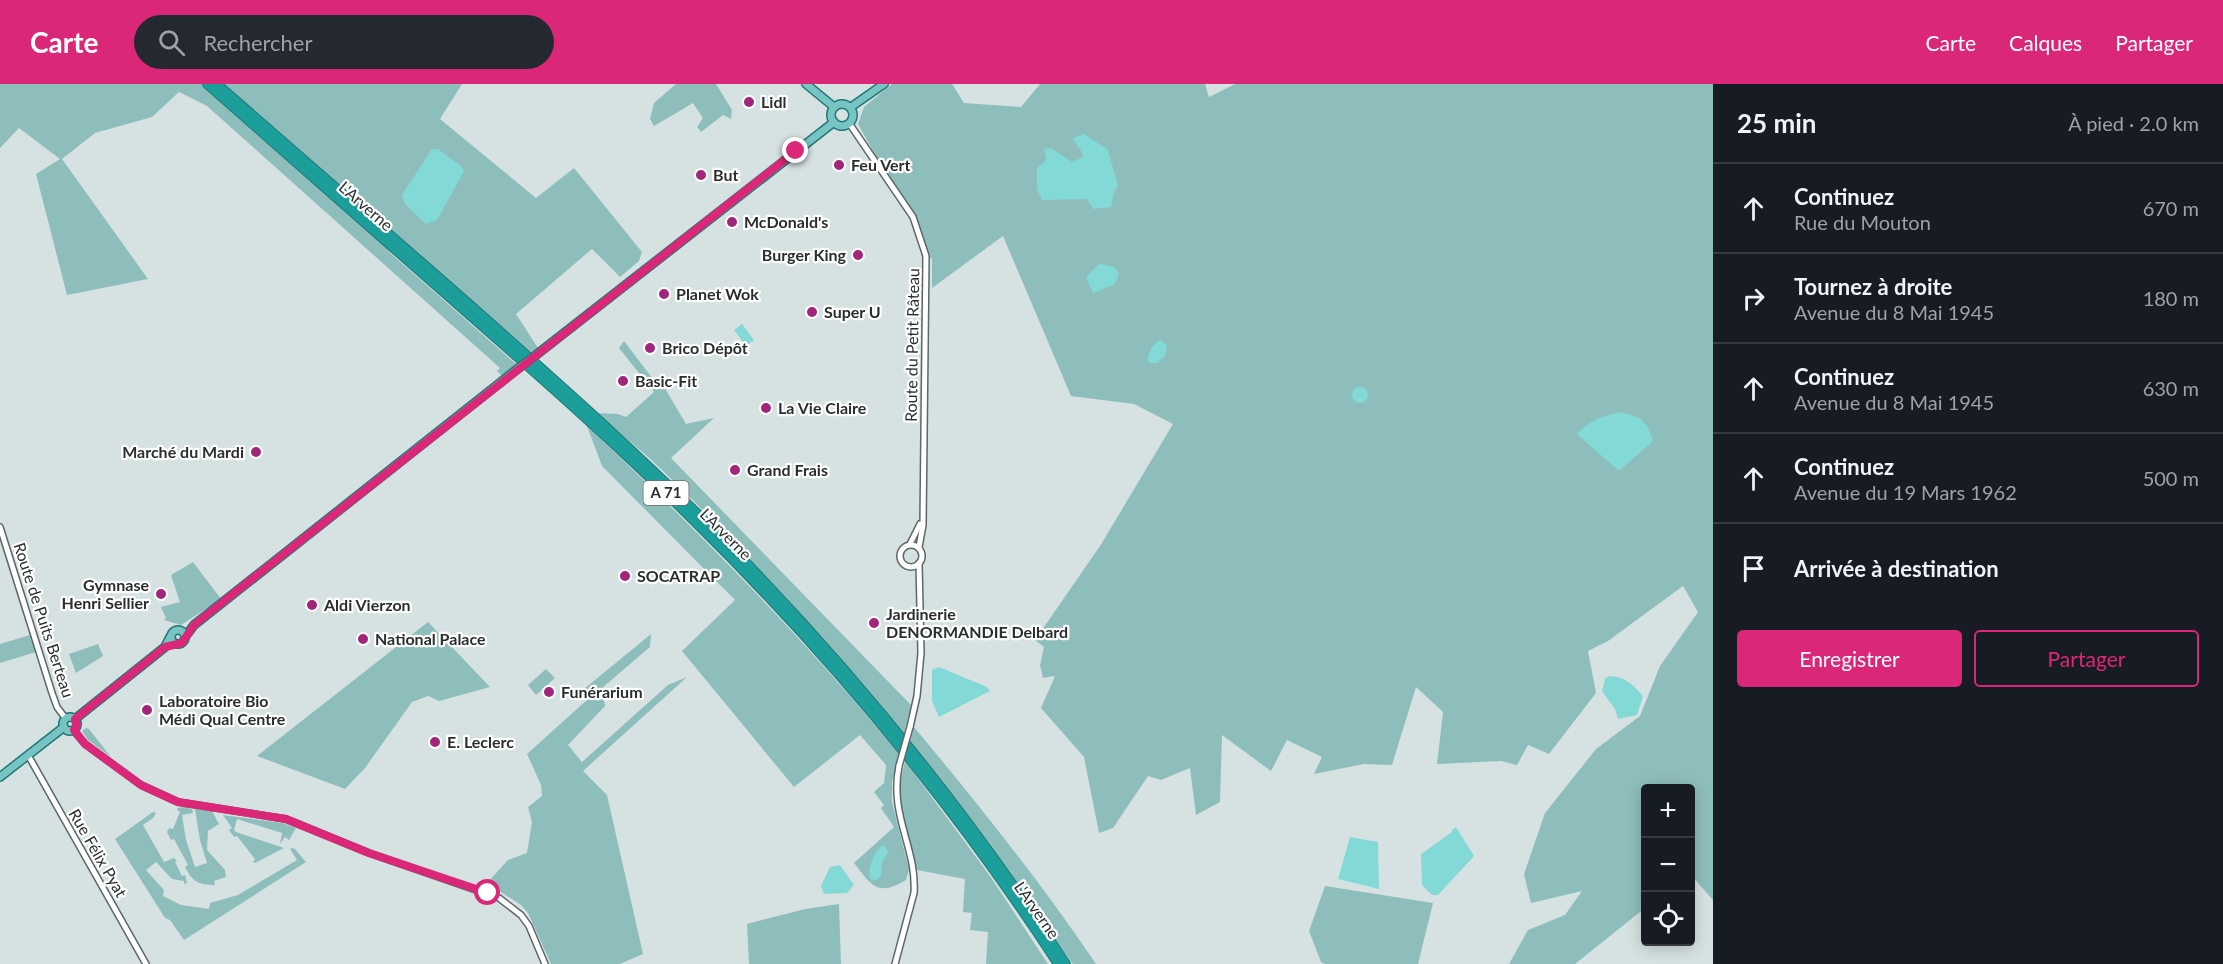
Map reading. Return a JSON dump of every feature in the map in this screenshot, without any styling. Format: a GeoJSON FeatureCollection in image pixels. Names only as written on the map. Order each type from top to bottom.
{"type":"FeatureCollection","features":[{"type":"Feature","properties":{"kind":"highway","name":"L'Arverne"},"geometry":{"type":"LineString","coordinates":[[207,84],[556,391],[653,480],[734,560],[835,671],[904,753],[993,870],[1058,964]]}},
{"type":"Feature","properties":{"kind":"highway","name":"L'Arverne"},"geometry":{"type":"LineString","coordinates":[[217,84],[559,384],[658,475],[739,555],[811,633],[902,738],[998,864],[1066,964]]}},
{"type":"Feature","properties":{"kind":"main road"},"geometry":{"type":"LineString","coordinates":[[806,84],[834,107]]}},
{"type":"Feature","properties":{"kind":"main road"},"geometry":{"type":"LineString","coordinates":[[851,107],[884,84]]}},
{"type":"Feature","properties":{"kind":"main road"},"geometry":{"type":"LineString","coordinates":[[842,103],[851,107],[853,117],[849,123],[843,126],[834,122],[831,116],[834,107],[842,103]]}},
{"type":"Feature","properties":{"kind":"main road"},"geometry":{"type":"LineString","coordinates":[[75,719],[165,647],[184,642],[194,625],[834,122]]}},
{"type":"Feature","properties":{"kind":"main road"},"geometry":{"type":"LineString","coordinates":[[165,647],[174,630],[194,625]]}},
{"type":"Feature","properties":{"kind":"main road"},"geometry":{"type":"LineString","coordinates":[[180,630],[185,637]]}},
{"type":"Feature","properties":{"kind":"main road"},"geometry":{"type":"LineString","coordinates":[[170,637],[173,643],[177,644]]}},
{"type":"Feature","properties":{"kind":"main road"},"geometry":{"type":"LineString","coordinates":[[64,728],[66,719],[70,717],[75,719]]}},
{"type":"Feature","properties":{"kind":"main road"},"geometry":{"type":"LineString","coordinates":[[64,728],[69,731],[74,730],[77,725],[75,719]]}},
{"type":"Feature","properties":{"kind":"main road"},"geometry":{"type":"LineString","coordinates":[[0,777],[64,728]]}},
{"type":"Feature","properties":{"kind":"street","name":"Route du Petit Râteau"},"geometry":{"type":"LineString","coordinates":[[849,123],[913,217],[926,256],[922,517],[919,548]]}},
{"type":"Feature","properties":{"kind":"street","name":"Route du Petit Râteau"},"geometry":{"type":"LineString","coordinates":[[910,544],[922,517]]}},
{"type":"Feature","properties":{"kind":"street","name":"Route de Puits Berteau"},"geometry":{"type":"LineString","coordinates":[[0,527],[51,690],[57,707],[66,719]]}},
{"type":"Feature","properties":{"kind":"street"},"geometry":{"type":"LineString","coordinates":[[908,567],[914,567],[922,557],[919,548],[910,544],[904,547],[899,555],[901,562],[916,576],[921,591]]}},
{"type":"Feature","properties":{"kind":"street"},"geometry":{"type":"LineString","coordinates":[[895,964],[915,884],[898,811],[896,790],[899,766],[917,696],[920,669],[919,563]]}},
{"type":"Feature","properties":{"kind":"street"},"geometry":{"type":"LineString","coordinates":[[74,730],[85,744],[141,785],[178,802],[286,819],[369,853],[499,898],[521,915],[545,964]]}},
{"type":"Feature","properties":{"kind":"street","name":"Rue Félix Pyat"},"geometry":{"type":"LineString","coordinates":[[28,755],[146,964]]}},
{"type":"Feature","properties":{"kind":"shaded area"},"geometry":{"type":"Polygon","coordinates":[[[0,84],[462,84],[440,119],[536,198],[574,168],[642,252],[639,261],[620,277],[592,249],[516,314],[538,348],[531,352],[449,281],[388,251],[516,364],[503,377],[497,371],[500,368],[207,106],[179,92],[152,117],[95,133],[62,159],[148,279],[67,295],[36,174],[60,159],[19,128],[0,148],[0,84]]]}},
{"type":"Feature","properties":{"kind":"shaded area"},"geometry":{"type":"Polygon","coordinates":[[[676,84],[716,84],[732,110],[731,119],[723,115],[701,132],[697,127],[703,118],[693,103],[654,126],[650,119],[654,103],[676,84]]]}},
{"type":"Feature","properties":{"kind":"shaded area"},"geometry":{"type":"Polygon","coordinates":[[[892,84],[952,84],[964,103],[1021,107],[1040,84],[1205,84],[1209,97],[1235,84],[1713,84],[1713,900],[1695,880],[1695,784],[1641,784],[1641,911],[1575,964],[1509,964],[1528,930],[1565,915],[1582,891],[1531,903],[1524,874],[1545,813],[1596,749],[1640,716],[1660,666],[1698,612],[1683,586],[1608,641],[1588,651],[1596,693],[1549,754],[1528,745],[1517,765],[1501,761],[1437,764],[1443,712],[1416,687],[1392,765],[1364,764],[1314,774],[1322,757],[1287,740],[1271,771],[1222,735],[1220,802],[1196,815],[1190,768],[1161,780],[1148,776],[1113,828],[1099,833],[1084,757],[1041,708],[1055,676],[1043,678],[1040,665],[1044,647],[1035,640],[1100,546],[1173,424],[1134,404],[1071,396],[1003,236],[932,288],[932,258],[927,258],[910,218],[858,124],[864,107],[892,84]]]}},
{"type":"Feature","properties":{"kind":"shaded area"},"geometry":{"type":"Polygon","coordinates":[[[1084,134],[1108,150],[1118,186],[1114,192],[1111,207],[1093,209],[1087,199],[1042,200],[1037,189],[1037,168],[1046,160],[1044,149],[1051,148],[1072,162],[1083,157],[1073,138],[1084,134]]]}},
{"type":"Feature","properties":{"kind":"shaded area"},"geometry":{"type":"Polygon","coordinates":[[[432,149],[438,149],[464,171],[437,220],[426,224],[405,204],[402,195],[432,149]]]}},
{"type":"Feature","properties":{"kind":"shaded area"},"geometry":{"type":"Polygon","coordinates":[[[1099,264],[1115,267],[1119,274],[1115,284],[1093,293],[1086,277],[1099,264]]]}},
{"type":"Feature","properties":{"kind":"shaded area"},"geometry":{"type":"Polygon","coordinates":[[[742,324],[754,340],[746,346],[734,330],[742,324]]]}},
{"type":"Feature","properties":{"kind":"shaded area"},"geometry":{"type":"Polygon","coordinates":[[[1161,340],[1167,346],[1165,356],[1157,363],[1150,363],[1148,360],[1150,350],[1161,340]]]}},
{"type":"Feature","properties":{"kind":"shaded area"},"geometry":{"type":"Polygon","coordinates":[[[624,341],[659,387],[663,385],[686,424],[714,418],[671,458],[911,705],[904,734],[816,631],[725,532],[653,462],[595,413],[618,414],[626,417],[654,392],[619,348],[624,341]]]}},
{"type":"Feature","properties":{"kind":"shaded area"},"geometry":{"type":"Polygon","coordinates":[[[1360,387],[1366,389],[1368,395],[1366,401],[1360,403],[1354,401],[1352,395],[1354,389],[1360,387]]]}},
{"type":"Feature","properties":{"kind":"shaded area"},"geometry":{"type":"Polygon","coordinates":[[[1620,412],[1642,420],[1653,441],[1619,471],[1577,434],[1597,419],[1620,412]]]}},
{"type":"Feature","properties":{"kind":"shaded area"},"geometry":{"type":"Polygon","coordinates":[[[587,426],[669,505],[787,626],[899,754],[892,783],[892,802],[909,869],[906,880],[888,888],[882,888],[871,883],[854,863],[894,827],[881,808],[884,805],[874,792],[884,783],[886,765],[860,735],[794,787],[682,651],[735,600],[602,466],[587,426]]]}},
{"type":"Feature","properties":{"kind":"shaded area"},"geometry":{"type":"Polygon","coordinates":[[[193,562],[221,599],[181,625],[164,620],[166,618],[161,607],[180,602],[171,575],[193,562]]]}},
{"type":"Feature","properties":{"kind":"shaded area"},"geometry":{"type":"Polygon","coordinates":[[[428,622],[490,687],[439,701],[428,696],[412,702],[365,768],[345,789],[257,756],[428,622]]]}},
{"type":"Feature","properties":{"kind":"shaded area"},"geometry":{"type":"Polygon","coordinates":[[[651,634],[650,647],[602,688],[605,706],[568,745],[582,762],[668,685],[687,677],[583,771],[607,795],[643,954],[620,964],[551,964],[528,913],[521,905],[487,883],[508,860],[527,853],[532,822],[528,807],[542,796],[541,785],[527,754],[588,699],[584,689],[651,634]]]}},
{"type":"Feature","properties":{"kind":"shaded area"},"geometry":{"type":"Polygon","coordinates":[[[30,635],[36,652],[0,663],[0,644],[30,635]]]}},
{"type":"Feature","properties":{"kind":"shaded area"},"geometry":{"type":"Polygon","coordinates":[[[98,644],[103,656],[76,673],[69,654],[98,644]]]}},
{"type":"Feature","properties":{"kind":"shaded area"},"geometry":{"type":"Polygon","coordinates":[[[939,667],[987,687],[990,691],[939,717],[932,701],[932,670],[939,667]]]}},
{"type":"Feature","properties":{"kind":"shaded area"},"geometry":{"type":"Polygon","coordinates":[[[546,669],[555,678],[536,695],[528,685],[546,669]]]}},
{"type":"Feature","properties":{"kind":"shaded area"},"geometry":{"type":"Polygon","coordinates":[[[1609,676],[1624,679],[1643,696],[1637,715],[1618,719],[1615,709],[1602,691],[1605,679],[1609,676]]]}},
{"type":"Feature","properties":{"kind":"shaded area"},"geometry":{"type":"Polygon","coordinates":[[[914,727],[1008,843],[1096,964],[1073,964],[1007,869],[910,743],[914,727]]]}},
{"type":"Feature","properties":{"kind":"shaded area"},"geometry":{"type":"Polygon","coordinates":[[[86,728],[111,757],[88,740],[82,731],[86,728]]]}},
{"type":"Feature","properties":{"kind":"shaded area"},"geometry":{"type":"Polygon","coordinates":[[[905,761],[990,876],[1048,964],[986,964],[988,932],[970,930],[972,913],[963,912],[965,879],[917,870],[898,793],[905,761]]]}},
{"type":"Feature","properties":{"kind":"shaded area"},"geometry":{"type":"Polygon","coordinates":[[[178,808],[192,809],[193,813],[182,815],[186,840],[195,867],[207,863],[200,840],[195,809],[212,811],[219,824],[208,831],[207,850],[225,870],[226,877],[214,881],[215,885],[200,883],[190,876],[185,867],[188,865],[174,839],[171,840],[167,832],[169,828],[173,829],[180,812],[178,808]]]}},
{"type":"Feature","properties":{"kind":"shaded area"},"geometry":{"type":"Polygon","coordinates":[[[153,812],[156,813],[153,818],[143,825],[164,862],[174,858],[182,876],[185,875],[187,883],[172,879],[156,862],[146,870],[164,890],[163,896],[181,905],[209,909],[210,903],[238,895],[297,860],[290,849],[292,848],[306,862],[184,940],[170,920],[165,918],[115,839],[153,812]]]}},
{"type":"Feature","properties":{"kind":"shaded area"},"geometry":{"type":"Polygon","coordinates":[[[223,815],[283,823],[296,828],[289,840],[285,837],[280,844],[282,833],[237,819],[234,830],[236,832],[284,848],[255,863],[253,862],[255,859],[237,836],[234,837],[229,830],[232,828],[223,815]]]}},
{"type":"Feature","properties":{"kind":"shaded area"},"geometry":{"type":"Polygon","coordinates":[[[1456,827],[1474,856],[1438,895],[1432,895],[1422,885],[1421,854],[1456,827]]]}},
{"type":"Feature","properties":{"kind":"shaded area"},"geometry":{"type":"Polygon","coordinates":[[[1350,837],[1378,842],[1379,889],[1338,879],[1350,837]]]}},
{"type":"Feature","properties":{"kind":"shaded area"},"geometry":{"type":"Polygon","coordinates":[[[882,846],[886,847],[888,852],[882,863],[881,876],[876,880],[870,879],[869,870],[872,861],[882,846]]]}},
{"type":"Feature","properties":{"kind":"shaded area"},"geometry":{"type":"Polygon","coordinates":[[[840,865],[854,885],[847,893],[824,894],[821,886],[830,867],[840,865]]]}},
{"type":"Feature","properties":{"kind":"shaded area"},"geometry":{"type":"Polygon","coordinates":[[[1325,886],[1433,903],[1418,964],[1325,964],[1321,962],[1309,931],[1325,886]]]}},
{"type":"Feature","properties":{"kind":"shaded area"},"geometry":{"type":"Polygon","coordinates":[[[839,904],[841,964],[749,964],[747,924],[805,909],[839,904]]]}},
{"type":"Feature","properties":{"kind":"place","name":"Lidl"},"geometry":{"type":"Point","coordinates":[749,102]}},
{"type":"Feature","properties":{"kind":"place","name":"Feu Vert"},"geometry":{"type":"Point","coordinates":[839,165]}},
{"type":"Feature","properties":{"kind":"place","name":"But"},"geometry":{"type":"Point","coordinates":[701,175]}},
{"type":"Feature","properties":{"kind":"place","name":"McDonald's"},"geometry":{"type":"Point","coordinates":[732,222]}},
{"type":"Feature","properties":{"kind":"place","name":"Burger King"},"geometry":{"type":"Point","coordinates":[858,255]}},
{"type":"Feature","properties":{"kind":"place","name":"Planet Wok"},"geometry":{"type":"Point","coordinates":[664,294]}},
{"type":"Feature","properties":{"kind":"place","name":"Super U"},"geometry":{"type":"Point","coordinates":[812,312]}},
{"type":"Feature","properties":{"kind":"place","name":"Brico Dépôt"},"geometry":{"type":"Point","coordinates":[650,348]}},
{"type":"Feature","properties":{"kind":"place","name":"Basic-Fit"},"geometry":{"type":"Point","coordinates":[623,381]}},
{"type":"Feature","properties":{"kind":"place","name":"La Vie Claire"},"geometry":{"type":"Point","coordinates":[766,408]}},
{"type":"Feature","properties":{"kind":"place","name":"Marché du Mardi"},"geometry":{"type":"Point","coordinates":[256,452]}},
{"type":"Feature","properties":{"kind":"place","name":"Grand Frais"},"geometry":{"type":"Point","coordinates":[735,470]}},
{"type":"Feature","properties":{"kind":"place","name":"SOCATRAP"},"geometry":{"type":"Point","coordinates":[625,576]}},
{"type":"Feature","properties":{"kind":"place","name":"Gymnase Henri Sellier"},"geometry":{"type":"Point","coordinates":[161,594]}},
{"type":"Feature","properties":{"kind":"place","name":"Aldi Vierzon"},"geometry":{"type":"Point","coordinates":[312,605]}},
{"type":"Feature","properties":{"kind":"place","name":"Jardinerie DENORMANDIE Delbard"},"geometry":{"type":"Point","coordinates":[874,623]}},
{"type":"Feature","properties":{"kind":"place","name":"National Palace"},"geometry":{"type":"Point","coordinates":[363,639]}},
{"type":"Feature","properties":{"kind":"place","name":"Funérarium"},"geometry":{"type":"Point","coordinates":[549,692]}},
{"type":"Feature","properties":{"kind":"place","name":"Laboratoire Bio Médi Qual Centre"},"geometry":{"type":"Point","coordinates":[147,710]}},
{"type":"Feature","properties":{"kind":"place","name":"E. Leclerc"},"geometry":{"type":"Point","coordinates":[435,742]}},
{"type":"Feature","properties":{"kind":"route"},"geometry":{"type":"LineString","coordinates":[[488,893],[369,853],[286,819],[178,802],[141,785],[85,744],[76,735],[75,719],[165,647],[182,643],[194,625],[796,151]]}}]}
